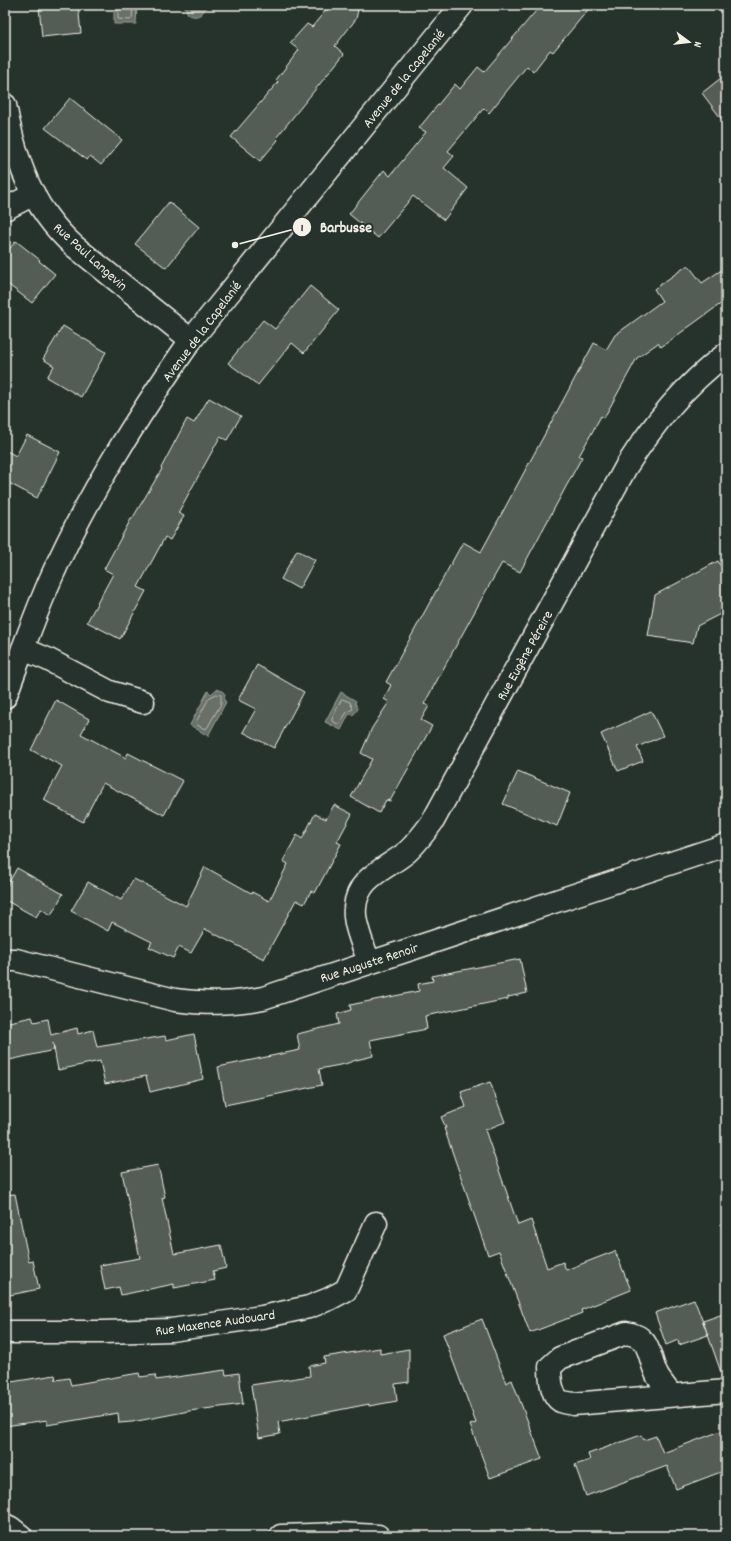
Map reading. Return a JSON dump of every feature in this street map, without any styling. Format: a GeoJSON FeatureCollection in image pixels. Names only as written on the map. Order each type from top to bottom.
{"type":"FeatureCollection","features":[{"type":"Feature","properties":{"kind":"street","name":"Avenue de la Capelanié"},"geometry":{"type":"LineString","coordinates":[[5,697],[51,577],[82,515],[115,455],[151,397],[191,340],[462,5]]}},
{"type":"Feature","properties":{"kind":"street","name":"Rue Paul Langevin"},"geometry":{"type":"LineString","coordinates":[[5,105],[9,126],[18,155],[34,194],[47,216],[74,246],[191,340]]}},
{"type":"Feature","properties":{"kind":"street"},"geometry":{"type":"LineString","coordinates":[[5,209],[34,194]]}},
{"type":"Feature","properties":{"kind":"street","name":"Rue Eugène Péreire"},"geometry":{"type":"LineString","coordinates":[[369,962],[356,922],[354,909],[358,896],[366,883],[376,872],[406,853],[419,840],[433,821],[622,474],[641,443],[674,401],[693,382],[726,354]]}},
{"type":"Feature","properties":{"kind":"street"},"geometry":{"type":"LineString","coordinates":[[23,649],[47,659],[110,692],[143,702]]}},
{"type":"Feature","properties":{"kind":"street","name":"Rue Auguste Renoir"},"geometry":{"type":"LineString","coordinates":[[5,960],[16,960],[175,1000],[219,1004],[239,1002],[263,998],[726,844]]}},
{"type":"Feature","properties":{"kind":"street","name":"Rue Maxence Audouard"},"geometry":{"type":"LineString","coordinates":[[5,1332],[171,1330],[262,1317],[309,1307],[346,1290],[376,1222]]}},
{"type":"Feature","properties":{"kind":"street"},"geometry":{"type":"LineString","coordinates":[[671,1395],[658,1377],[644,1341],[637,1334],[626,1333],[567,1355],[560,1358],[550,1367],[550,1378],[555,1396],[562,1402],[573,1404],[726,1391]]}},
{"type":"Feature","properties":{"kind":"street"},"geometry":{"type":"LineString","coordinates":[[5,1525],[12,1528],[21,1536]]}},
{"type":"Feature","properties":{"kind":"street"},"geometry":{"type":"LineString","coordinates":[[281,1536],[338,1534],[378,1536]]}},
{"type":"Feature","properties":{"kind":"water"},"geometry":{"type":"Polygon","coordinates":[[[114,5],[137,5],[136,24],[114,24],[114,5]]]}},
{"type":"Feature","properties":{"kind":"water"},"geometry":{"type":"Polygon","coordinates":[[[184,5],[208,5],[200,15],[192,16],[188,14],[184,5]]]}},
{"type":"Feature","properties":{"kind":"water"},"geometry":{"type":"Polygon","coordinates":[[[217,689],[225,694],[224,700],[226,702],[208,736],[190,725],[208,691],[211,694],[217,689]]]}},
{"type":"Feature","properties":{"kind":"water"},"geometry":{"type":"Polygon","coordinates":[[[341,692],[356,701],[355,703],[358,709],[353,715],[349,714],[341,730],[325,722],[341,692]]]}},
{"type":"Feature","properties":{"kind":"building"},"geometry":{"type":"Polygon","coordinates":[[[40,5],[78,5],[81,33],[42,37],[40,5]]]}},
{"type":"Feature","properties":{"kind":"building"},"geometry":{"type":"Polygon","coordinates":[[[330,5],[359,5],[356,19],[335,46],[344,54],[276,138],[278,140],[260,161],[231,137],[278,82],[276,80],[299,50],[290,43],[307,24],[312,27],[330,5]]]}},
{"type":"Feature","properties":{"kind":"building"},"geometry":{"type":"Polygon","coordinates":[[[541,5],[592,5],[553,52],[550,50],[533,72],[527,66],[489,113],[484,108],[448,151],[454,156],[444,168],[468,188],[444,220],[413,196],[378,238],[349,214],[384,170],[390,176],[426,132],[419,128],[455,84],[460,89],[478,67],[484,72],[541,5]]]}},
{"type":"Feature","properties":{"kind":"building"},"geometry":{"type":"Polygon","coordinates":[[[726,74],[726,125],[702,93],[726,74]]]}},
{"type":"Feature","properties":{"kind":"building"},"geometry":{"type":"Polygon","coordinates":[[[70,98],[122,140],[101,165],[90,156],[87,160],[45,128],[70,98]]]}},
{"type":"Feature","properties":{"kind":"building"},"geometry":{"type":"Polygon","coordinates":[[[169,202],[199,227],[166,268],[135,244],[169,202]]]}},
{"type":"Feature","properties":{"kind":"building"},"geometry":{"type":"Polygon","coordinates":[[[16,241],[55,274],[32,303],[5,282],[5,254],[16,241]]]}},
{"type":"Feature","properties":{"kind":"building"},"geometry":{"type":"Polygon","coordinates":[[[688,265],[702,283],[726,267],[726,300],[661,347],[658,343],[637,358],[604,418],[601,416],[579,456],[582,457],[520,572],[502,563],[486,591],[424,704],[429,706],[421,720],[432,726],[390,801],[386,800],[379,813],[351,797],[372,759],[361,753],[372,728],[389,702],[384,699],[391,685],[386,682],[463,542],[481,552],[594,343],[606,350],[615,335],[662,301],[654,289],[688,265]]]}},
{"type":"Feature","properties":{"kind":"building"},"geometry":{"type":"Polygon","coordinates":[[[310,286],[339,310],[304,353],[292,343],[258,385],[228,363],[263,320],[275,329],[310,286]]]}},
{"type":"Feature","properties":{"kind":"building"},"geometry":{"type":"Polygon","coordinates":[[[63,326],[106,352],[81,397],[47,377],[54,366],[43,359],[63,326]]]}},
{"type":"Feature","properties":{"kind":"building"},"geometry":{"type":"Polygon","coordinates":[[[209,398],[241,416],[227,440],[220,437],[178,513],[184,516],[170,540],[165,537],[138,587],[146,591],[120,639],[87,622],[113,574],[104,569],[131,519],[162,469],[161,468],[187,419],[194,423],[209,398]]]}},
{"type":"Feature","properties":{"kind":"building"},"geometry":{"type":"Polygon","coordinates":[[[27,435],[60,452],[37,498],[5,481],[5,450],[16,456],[27,435]]]}},
{"type":"Feature","properties":{"kind":"building"},"geometry":{"type":"Polygon","coordinates":[[[297,550],[315,560],[299,589],[281,579],[297,550]]]}},
{"type":"Feature","properties":{"kind":"building"},"geometry":{"type":"Polygon","coordinates":[[[718,561],[726,576],[726,611],[697,626],[693,643],[648,636],[655,595],[718,561]]]}},
{"type":"Feature","properties":{"kind":"building"},"geometry":{"type":"Polygon","coordinates":[[[257,665],[304,692],[274,748],[243,732],[256,709],[238,700],[257,665]]]}},
{"type":"Feature","properties":{"kind":"building"},"geometry":{"type":"Polygon","coordinates":[[[56,700],[89,719],[81,734],[126,758],[128,753],[183,781],[164,815],[103,783],[83,822],[44,800],[62,766],[31,750],[56,700]]]}},
{"type":"Feature","properties":{"kind":"building"},"geometry":{"type":"Polygon","coordinates":[[[651,711],[663,736],[637,747],[643,761],[618,771],[601,734],[651,711]]]}},
{"type":"Feature","properties":{"kind":"building"},"geometry":{"type":"Polygon","coordinates":[[[518,771],[570,793],[557,826],[503,804],[518,771]]]}},
{"type":"Feature","properties":{"kind":"building"},"geometry":{"type":"Polygon","coordinates":[[[334,805],[352,814],[337,842],[341,844],[315,893],[311,891],[304,904],[296,900],[264,959],[205,929],[191,953],[179,947],[173,958],[149,947],[152,942],[112,922],[108,931],[71,911],[88,882],[121,900],[134,879],[186,906],[205,867],[251,893],[252,892],[269,901],[288,864],[283,861],[297,835],[302,839],[315,814],[326,819],[334,805]]]}},
{"type":"Feature","properties":{"kind":"building"},"geometry":{"type":"Polygon","coordinates":[[[17,868],[63,894],[51,915],[41,909],[36,917],[5,900],[5,889],[17,868]]]}},
{"type":"Feature","properties":{"kind":"building"},"geometry":{"type":"Polygon","coordinates":[[[520,959],[527,993],[508,997],[508,999],[425,1016],[427,1029],[370,1040],[373,1056],[345,1064],[319,1069],[322,1085],[225,1105],[218,1067],[300,1050],[297,1034],[339,1024],[337,1014],[351,1010],[350,1005],[419,991],[418,984],[433,981],[432,976],[520,959]]]}},
{"type":"Feature","properties":{"kind":"building"},"geometry":{"type":"Polygon","coordinates":[[[32,1017],[34,1022],[48,1019],[51,1035],[77,1028],[78,1034],[93,1030],[97,1047],[165,1036],[166,1040],[194,1034],[203,1079],[150,1092],[146,1076],[105,1084],[100,1061],[58,1070],[53,1043],[54,1050],[5,1061],[5,1023],[32,1017]]]}},
{"type":"Feature","properties":{"kind":"building"},"geometry":{"type":"Polygon","coordinates":[[[490,1082],[505,1122],[485,1130],[518,1225],[531,1220],[547,1268],[563,1262],[566,1270],[615,1251],[631,1290],[581,1310],[582,1313],[530,1333],[499,1251],[488,1255],[441,1117],[466,1107],[461,1092],[490,1082]]]}},
{"type":"Feature","properties":{"kind":"building"},"geometry":{"type":"Polygon","coordinates":[[[158,1165],[165,1197],[162,1198],[174,1254],[221,1245],[226,1268],[213,1271],[215,1280],[174,1288],[174,1284],[121,1295],[119,1287],[105,1290],[100,1265],[140,1258],[122,1172],[158,1165]]]}},
{"type":"Feature","properties":{"kind":"building"},"geometry":{"type":"Polygon","coordinates":[[[15,1194],[29,1262],[33,1261],[39,1289],[5,1296],[5,1195],[15,1194]]]}},
{"type":"Feature","properties":{"kind":"building"},"geometry":{"type":"Polygon","coordinates":[[[694,1299],[708,1335],[679,1345],[678,1340],[666,1345],[655,1313],[694,1299]]]}},
{"type":"Feature","properties":{"kind":"building"},"geometry":{"type":"Polygon","coordinates":[[[726,1313],[726,1377],[723,1378],[703,1321],[726,1313]]]}},
{"type":"Feature","properties":{"kind":"building"},"geometry":{"type":"Polygon","coordinates":[[[482,1319],[506,1383],[512,1380],[542,1459],[490,1478],[470,1425],[476,1423],[443,1334],[482,1319]]]}},
{"type":"Feature","properties":{"kind":"building"},"geometry":{"type":"Polygon","coordinates":[[[380,1348],[380,1354],[409,1349],[409,1382],[395,1384],[397,1401],[369,1406],[369,1404],[278,1422],[280,1434],[259,1438],[251,1385],[310,1376],[309,1366],[325,1363],[324,1357],[380,1348]]]}},
{"type":"Feature","properties":{"kind":"building"},"geometry":{"type":"Polygon","coordinates":[[[225,1370],[226,1375],[239,1373],[243,1404],[189,1411],[132,1422],[119,1423],[118,1413],[47,1425],[47,1420],[5,1426],[5,1383],[55,1375],[56,1380],[69,1378],[71,1385],[139,1373],[140,1377],[155,1375],[156,1380],[225,1370]]]}},
{"type":"Feature","properties":{"kind":"building"},"geometry":{"type":"Polygon","coordinates":[[[726,1429],[726,1470],[676,1489],[667,1466],[586,1496],[575,1465],[590,1460],[588,1454],[641,1435],[644,1440],[656,1436],[663,1453],[726,1429]]]}},
{"type":"Feature","properties":{"kind":"place","name":"Barbusse"},"geometry":{"type":"Point","coordinates":[235,245]}}]}
